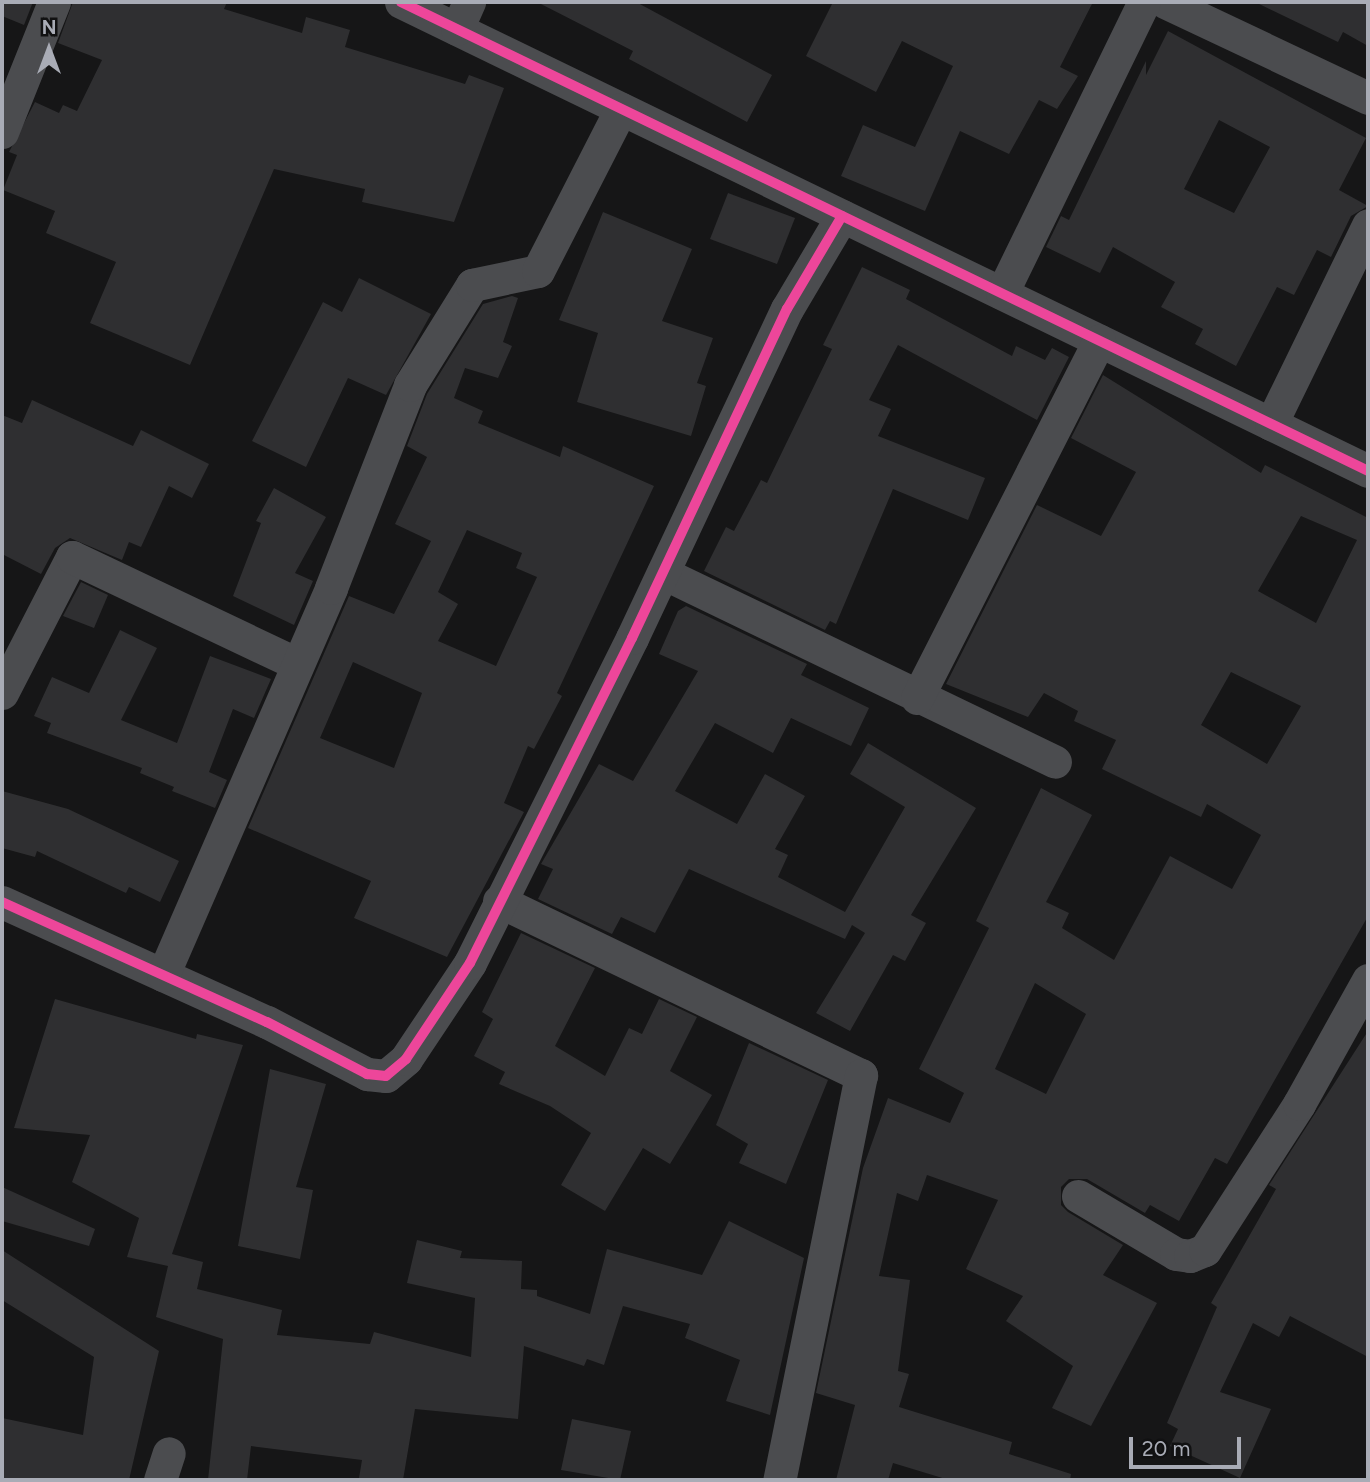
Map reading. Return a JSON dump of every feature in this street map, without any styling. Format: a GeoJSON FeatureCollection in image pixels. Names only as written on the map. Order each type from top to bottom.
{"type":"FeatureCollection","features":[{"type":"Feature","properties":{"kind":"street"},"geometry":{"type":"LineString","coordinates":[[2,132],[15,64],[54,2]]}},
{"type":"Feature","properties":{"kind":"street"},"geometry":{"type":"LineString","coordinates":[[401,2],[463,15],[621,108],[1368,471]]}},
{"type":"Feature","properties":{"kind":"street"},"geometry":{"type":"LineString","coordinates":[[1002,293],[1144,2]]}},
{"type":"Feature","properties":{"kind":"street"},"geometry":{"type":"LineString","coordinates":[[1165,2],[1368,98]]}},
{"type":"Feature","properties":{"kind":"street"},"geometry":{"type":"LineString","coordinates":[[163,975],[295,663],[331,588],[410,384],[472,285],[538,271],[621,108]]}},
{"type":"Feature","properties":{"kind":"street"},"geometry":{"type":"LineString","coordinates":[[2,902],[163,975],[367,1074],[386,1076],[406,1059],[470,962],[663,573],[787,309],[842,216]]}},
{"type":"Feature","properties":{"kind":"street"},"geometry":{"type":"LineString","coordinates":[[1271,424],[1368,225]]}},
{"type":"Feature","properties":{"kind":"street"},"geometry":{"type":"LineString","coordinates":[[917,698],[1099,341]]}},
{"type":"Feature","properties":{"kind":"street"},"geometry":{"type":"LineString","coordinates":[[2,693],[72,557],[295,663]]}},
{"type":"Feature","properties":{"kind":"street"},"geometry":{"type":"LineString","coordinates":[[663,573],[917,698],[1055,762]]}},
{"type":"Feature","properties":{"kind":"street"},"geometry":{"type":"LineString","coordinates":[[499,901],[861,1075],[779,1480]]}},
{"type":"Feature","properties":{"kind":"street"},"geometry":{"type":"LineString","coordinates":[[1078,1196],[1177,1254],[1190,1256],[1205,1250],[1299,1104],[1368,980]]}},
{"type":"Feature","properties":{"kind":"building"},"geometry":{"type":"Polygon","coordinates":[[[2,2],[33,2],[24,25],[2,16],[2,2]]]}},
{"type":"Feature","properties":{"kind":"building"},"geometry":{"type":"Polygon","coordinates":[[[73,2],[227,2],[224,9],[302,33],[306,17],[350,30],[345,47],[465,84],[469,75],[504,88],[454,222],[362,202],[365,189],[274,169],[190,365],[90,323],[116,262],[46,233],[55,211],[3,190],[17,155],[9,152],[35,102],[59,113],[63,105],[77,111],[102,60],[58,43],[73,2]]]}},
{"type":"Feature","properties":{"kind":"building"},"geometry":{"type":"Polygon","coordinates":[[[537,2],[636,2],[772,75],[747,122],[629,59],[633,51],[537,2]]]}},
{"type":"Feature","properties":{"kind":"building"},"geometry":{"type":"Polygon","coordinates":[[[833,2],[1093,2],[1060,67],[1078,76],[1057,109],[1039,100],[1009,154],[960,131],[925,211],[841,176],[863,125],[915,147],[953,66],[902,41],[876,92],[806,56],[833,2]]]}},
{"type":"Feature","properties":{"kind":"building"},"geometry":{"type":"Polygon","coordinates":[[[1255,2],[1368,2],[1368,46],[1343,32],[1338,42],[1255,2]]]}},
{"type":"Feature","properties":{"kind":"building"},"geometry":{"type":"Polygon","coordinates":[[[1168,31],[1366,138],[1339,190],[1368,206],[1351,216],[1331,257],[1317,250],[1294,295],[1277,287],[1236,366],[1195,344],[1203,329],[1161,307],[1175,282],[1113,247],[1100,273],[1046,247],[1061,216],[1069,220],[1146,61],[1146,75],[1168,31]],[[1219,120],[1184,189],[1234,213],[1270,147],[1219,120]]]}},
{"type":"Feature","properties":{"kind":"building"},"geometry":{"type":"Polygon","coordinates":[[[728,193],[795,218],[777,264],[710,239],[728,193]]]}},
{"type":"Feature","properties":{"kind":"building"},"geometry":{"type":"Polygon","coordinates":[[[603,212],[692,249],[662,321],[713,338],[697,383],[706,386],[691,436],[577,402],[598,333],[559,320],[603,212]]]}},
{"type":"Feature","properties":{"kind":"building"},"geometry":{"type":"Polygon","coordinates":[[[862,267],[910,290],[906,299],[1012,356],[1016,346],[1045,360],[1052,348],[1069,357],[1037,420],[898,345],[869,400],[891,409],[878,436],[985,478],[968,520],[893,489],[836,624],[830,621],[825,630],[704,571],[726,527],[734,531],[761,480],[767,483],[832,349],[823,345],[862,267]]]}},
{"type":"Feature","properties":{"kind":"building"},"geometry":{"type":"Polygon","coordinates":[[[359,278],[431,314],[386,395],[348,378],[306,467],[252,441],[323,302],[342,312],[359,278]]]}},
{"type":"Feature","properties":{"kind":"building"},"geometry":{"type":"Polygon","coordinates":[[[512,296],[518,298],[503,342],[512,346],[498,378],[465,368],[454,398],[483,411],[478,423],[560,457],[563,446],[654,486],[557,693],[562,696],[534,749],[528,746],[504,803],[524,812],[447,957],[354,918],[371,881],[248,828],[349,596],[394,614],[431,541],[395,524],[427,457],[407,446],[427,394],[483,304],[512,296]],[[467,530],[438,592],[458,604],[438,641],[496,666],[537,577],[516,568],[522,553],[467,530]],[[353,662],[320,738],[394,768],[422,693],[353,662]]]}},
{"type":"Feature","properties":{"kind":"building"},"geometry":{"type":"Polygon","coordinates":[[[1103,375],[1261,473],[1265,465],[1368,518],[1368,916],[1227,1164],[1215,1158],[1179,1221],[1150,1205],[1145,1213],[1087,1179],[1069,1179],[1061,1187],[1061,1205],[1068,1212],[1123,1245],[1103,1275],[1157,1303],[1091,1426],[1052,1408],[1073,1366],[1006,1321],[1023,1296],[966,1269],[998,1200],[927,1175],[918,1201],[897,1193],[879,1276],[910,1280],[898,1371],[909,1374],[899,1407],[1012,1442],[1009,1454],[1071,1474],[1070,1480],[949,1480],[893,1463],[888,1480],[836,1480],[855,1405],[816,1393],[863,1168],[888,1098],[950,1123],[964,1093],[919,1069],[989,928],[976,921],[1041,788],[1092,815],[1046,902],[1069,913],[1062,928],[1114,960],[1170,856],[1232,889],[1261,835],[1207,804],[1201,817],[1102,769],[1116,740],[1074,721],[1078,711],[1044,693],[1028,717],[946,684],[1037,505],[1101,536],[1136,472],[1071,438],[1103,375]],[[1301,516],[1258,591],[1316,623],[1357,540],[1301,516]],[[1231,672],[1201,725],[1267,764],[1301,706],[1231,672]],[[1035,983],[995,1069],[1046,1094],[1086,1014],[1035,983]]]}},
{"type":"Feature","properties":{"kind":"building"},"geometry":{"type":"Polygon","coordinates":[[[32,400],[133,446],[141,430],[209,464],[192,498],[169,486],[141,547],[129,542],[122,560],[70,538],[55,548],[41,574],[2,554],[2,415],[22,423],[32,400]]]}},
{"type":"Feature","properties":{"kind":"building"},"geometry":{"type":"Polygon","coordinates":[[[274,488],[326,517],[295,573],[313,581],[294,625],[233,596],[261,523],[256,521],[274,488]]]}},
{"type":"Feature","properties":{"kind":"building"},"geometry":{"type":"Polygon","coordinates":[[[81,582],[108,595],[94,628],[63,616],[81,582]]]}},
{"type":"Feature","properties":{"kind":"building"},"geometry":{"type":"Polygon","coordinates":[[[686,606],[807,664],[801,675],[869,708],[851,746],[791,718],[773,753],[715,723],[675,791],[737,824],[765,774],[805,796],[775,849],[788,855],[778,877],[845,912],[905,807],[850,774],[868,743],[976,808],[911,915],[926,923],[905,961],[893,955],[850,1031],[816,1013],[865,933],[852,925],[845,939],[689,869],[655,933],[621,917],[612,934],[538,899],[553,869],[541,864],[599,764],[633,781],[698,671],[659,654],[678,611],[686,606]]]}},
{"type":"Feature","properties":{"kind":"building"},"geometry":{"type":"Polygon","coordinates":[[[120,630],[157,648],[121,720],[177,743],[210,656],[271,679],[254,718],[233,709],[209,772],[227,780],[215,808],[172,791],[174,787],[140,773],[142,768],[47,733],[51,723],[34,716],[52,677],[89,693],[120,630]]]}},
{"type":"Feature","properties":{"kind":"building"},"geometry":{"type":"Polygon","coordinates":[[[2,791],[68,809],[179,861],[160,902],[129,887],[126,893],[37,851],[35,857],[2,848],[2,791]]]}},
{"type":"Feature","properties":{"kind":"building"},"geometry":{"type":"Polygon","coordinates":[[[521,933],[595,968],[555,1046],[605,1076],[629,1028],[642,1034],[659,999],[697,1017],[670,1071],[712,1095],[670,1164],[643,1148],[605,1211],[561,1185],[591,1133],[550,1106],[499,1084],[505,1072],[474,1056],[493,1019],[482,1012],[521,933]]]}},
{"type":"Feature","properties":{"kind":"building"},"geometry":{"type":"Polygon","coordinates":[[[55,999],[196,1039],[197,1034],[243,1045],[172,1254],[203,1262],[197,1289],[282,1310],[277,1335],[370,1344],[374,1332],[471,1357],[475,1298],[407,1283],[417,1240],[462,1251],[460,1258],[522,1261],[521,1289],[537,1290],[537,1296],[590,1314],[607,1249],[702,1275],[729,1221],[804,1258],[770,1415],[726,1401],[740,1360],[685,1338],[690,1324],[623,1306],[604,1365],[587,1359],[584,1366],[524,1346],[518,1419],[415,1409],[403,1480],[359,1478],[362,1460],[251,1446],[247,1480],[208,1480],[223,1339],[156,1317],[168,1266],[127,1257],[139,1218],[72,1182],[90,1135],[14,1128],[55,999]]]}},
{"type":"Feature","properties":{"kind":"building"},"geometry":{"type":"Polygon","coordinates":[[[1368,1031],[1368,1357],[1290,1316],[1279,1337],[1253,1323],[1220,1392],[1271,1409],[1240,1478],[1170,1446],[1178,1429],[1167,1423],[1217,1307],[1211,1303],[1276,1189],[1269,1185],[1368,1031]]]}},
{"type":"Feature","properties":{"kind":"building"},"geometry":{"type":"Polygon","coordinates":[[[749,1043],[828,1080],[786,1184],[739,1163],[748,1144],[716,1125],[749,1043]]]}},
{"type":"Feature","properties":{"kind":"building"},"geometry":{"type":"Polygon","coordinates":[[[270,1069],[326,1084],[296,1187],[313,1190],[300,1259],[238,1246],[270,1069]]]}},
{"type":"Feature","properties":{"kind":"building"},"geometry":{"type":"Polygon","coordinates":[[[2,1187],[95,1229],[89,1246],[2,1221],[2,1187]]]}},
{"type":"Feature","properties":{"kind":"building"},"geometry":{"type":"Polygon","coordinates":[[[2,1250],[159,1351],[129,1480],[2,1480],[2,1418],[83,1435],[94,1357],[2,1300],[2,1250]]]}},
{"type":"Feature","properties":{"kind":"building"},"geometry":{"type":"Polygon","coordinates":[[[572,1419],[631,1431],[620,1480],[561,1470],[572,1419]]]}},
{"type":"Feature","properties":{"kind":"cycle path"},"geometry":{"type":"LineString","coordinates":[[401,2],[1368,471]]}},
{"type":"Feature","properties":{"kind":"cycle path"},"geometry":{"type":"LineString","coordinates":[[2,902],[267,1022],[367,1074],[386,1076],[406,1059],[470,963],[632,638],[787,309],[842,216]]}}]}
